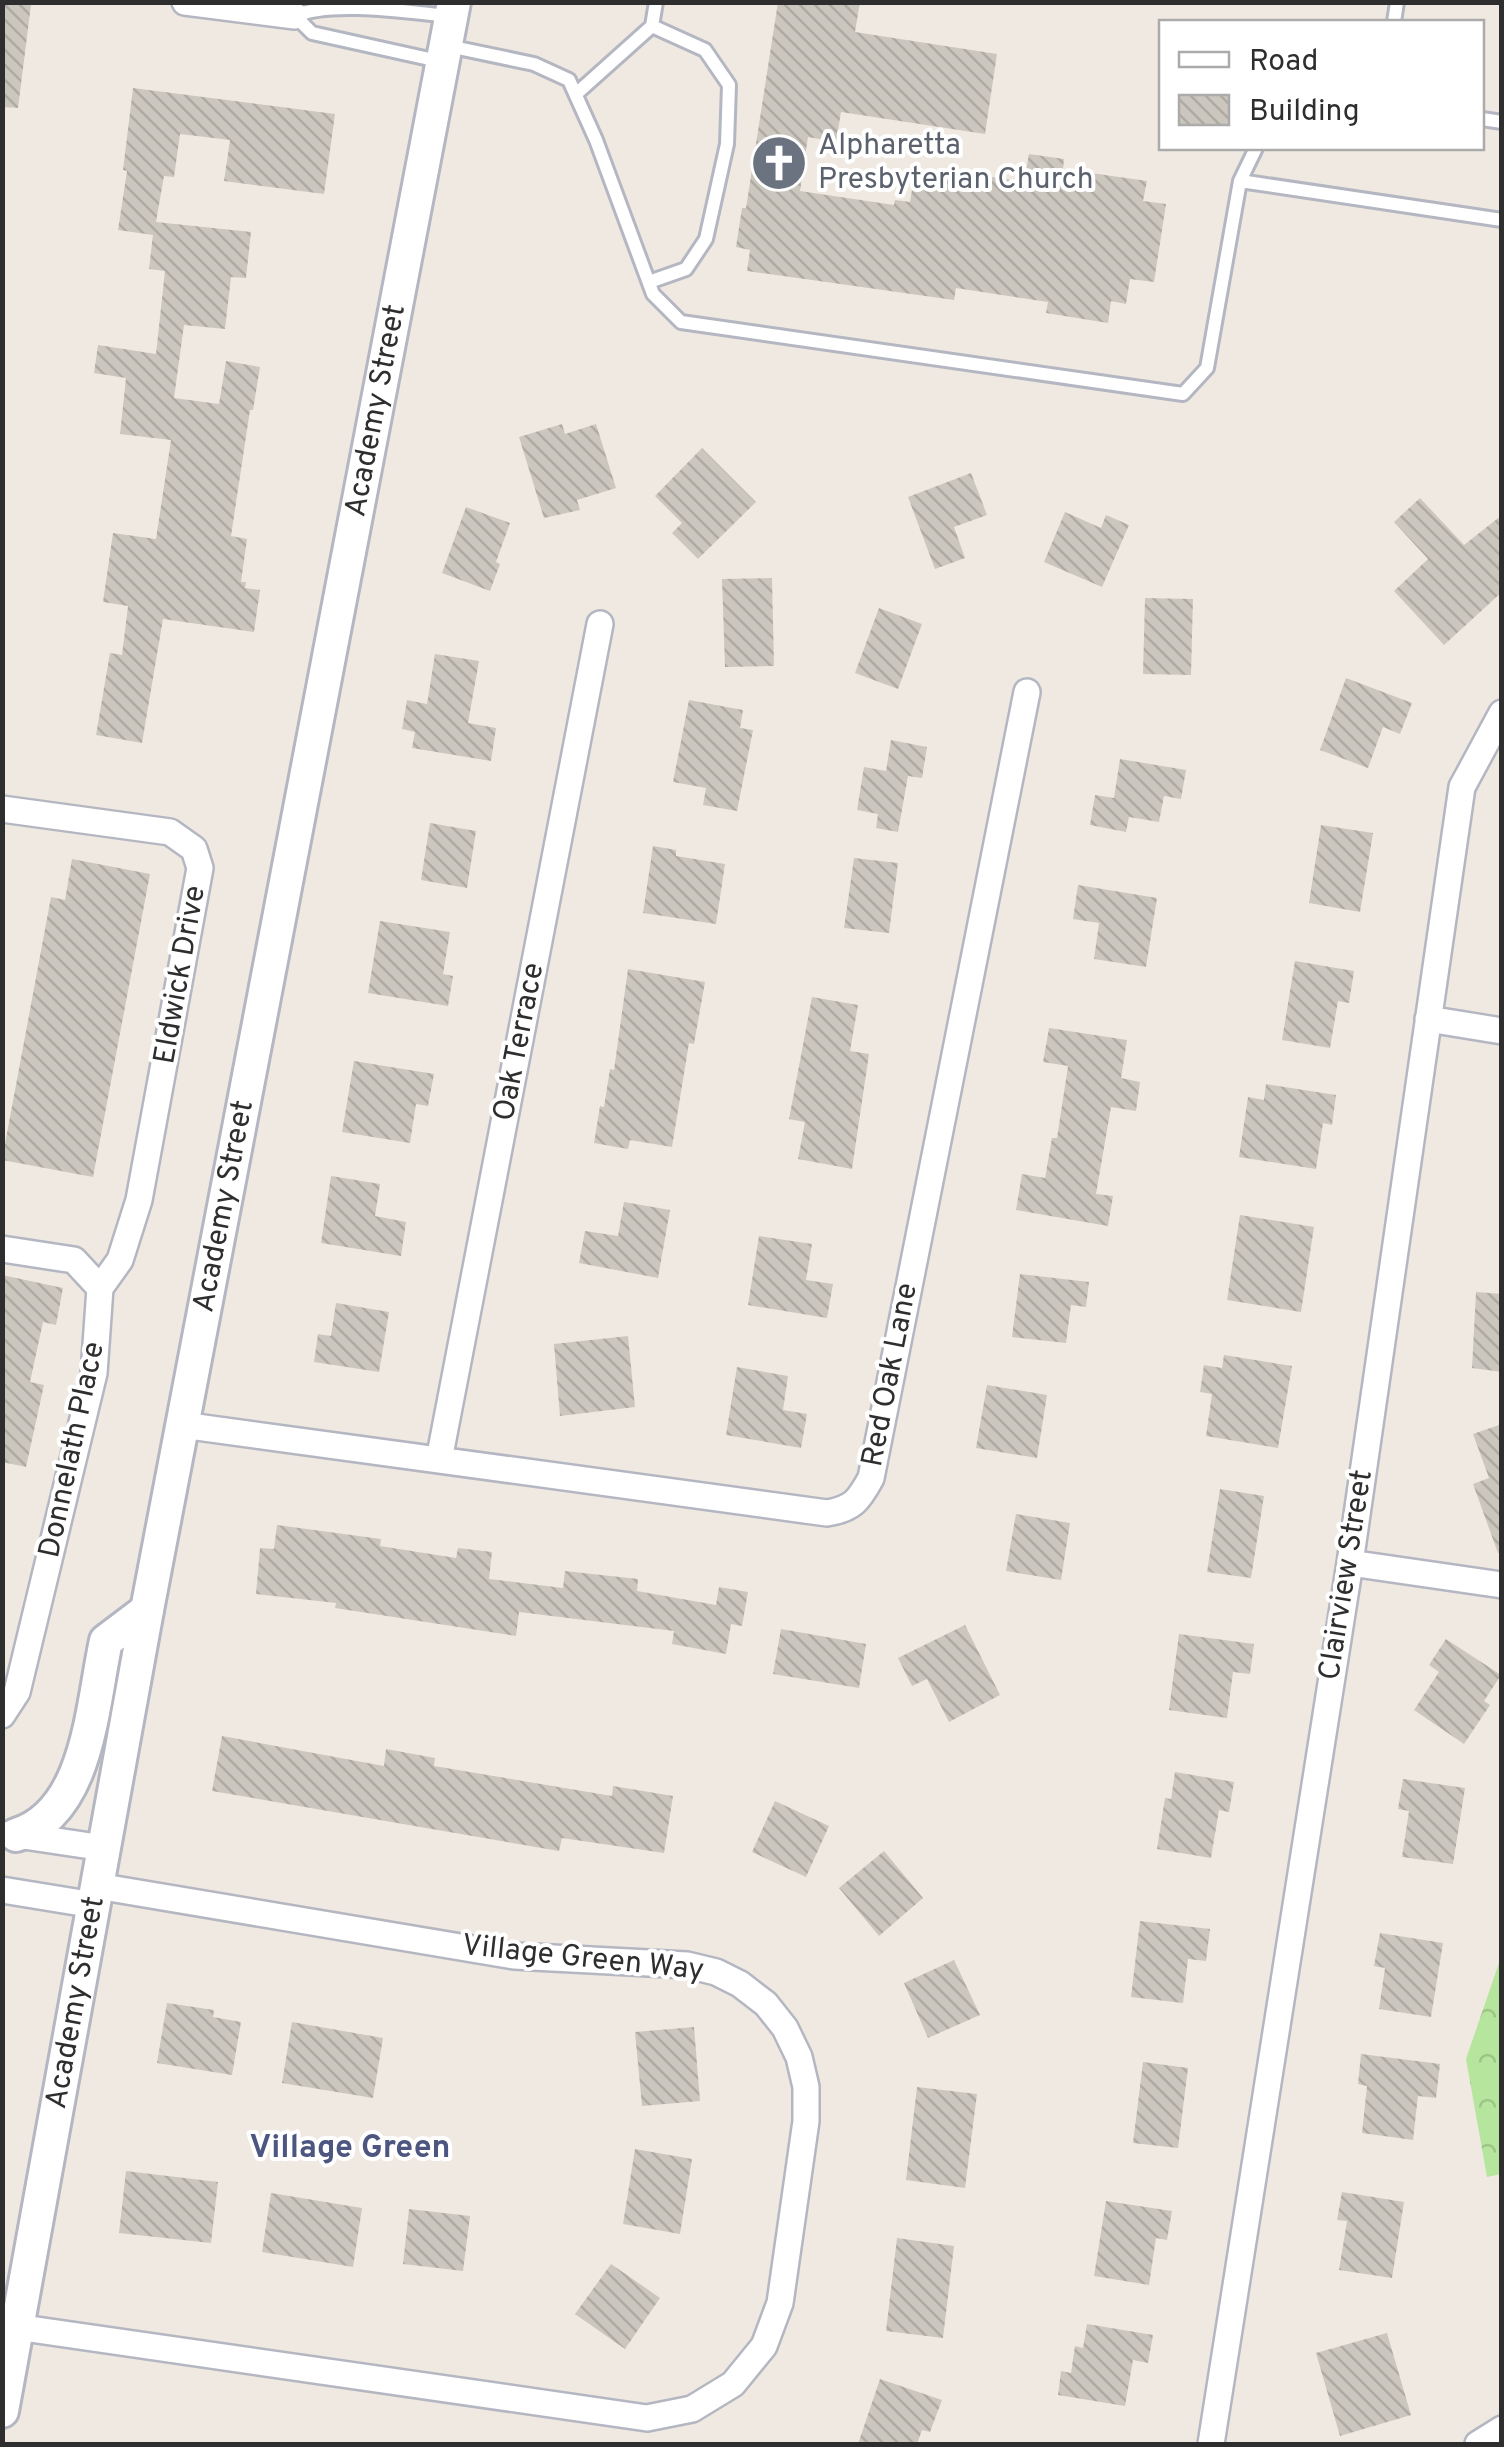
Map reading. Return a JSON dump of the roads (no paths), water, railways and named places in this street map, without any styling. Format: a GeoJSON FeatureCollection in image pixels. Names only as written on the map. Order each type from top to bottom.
{"type":"FeatureCollection","features":[{"type":"Feature","properties":{"kind":"street"},"geometry":{"type":"LineString","coordinates":[[185,2],[295,16]]}},
{"type":"Feature","properties":{"kind":"street","name":"Academy Street"},"geometry":{"type":"LineString","coordinates":[[2,2411],[147,1610],[448,32]]}},
{"type":"Feature","properties":{"kind":"street","name":"Oak Terrace"},"geometry":{"type":"LineString","coordinates":[[439,1460],[600,624]]}},
{"type":"Feature","properties":{"kind":"street","name":"Red Oak Lane"},"geometry":{"type":"LineString","coordinates":[[182,1425],[826,1513],[845,1510],[858,1502],[872,1478],[1027,692]]}},
{"type":"Feature","properties":{"kind":"street","name":"Clairview Street"},"geometry":{"type":"LineString","coordinates":[[1212,2444],[1350,1563],[1462,787],[1502,713]]}},
{"type":"Feature","properties":{"kind":"street","name":"Eldwick Drive"},"geometry":{"type":"LineString","coordinates":[[2,809],[170,832],[194,848],[200,868],[139,1200],[120,1260],[100,1288]]}},
{"type":"Feature","properties":{"kind":"street"},"geometry":{"type":"LineString","coordinates":[[1428,1019],[1502,1032]]}},
{"type":"Feature","properties":{"kind":"street"},"geometry":{"type":"LineString","coordinates":[[2,1249],[74,1260],[100,1288]]}},
{"type":"Feature","properties":{"kind":"street","name":"Donnelath Place"},"geometry":{"type":"LineString","coordinates":[[2,1715],[17,1692],[94,1374],[100,1288]]}},
{"type":"Feature","properties":{"kind":"street"},"geometry":{"type":"LineString","coordinates":[[1350,1563],[1502,1585]]}},
{"type":"Feature","properties":{"kind":"street"},"geometry":{"type":"LineString","coordinates":[[9,1834],[32,1830],[52,1815],[68,1795],[78,1770],[106,1641],[147,1610]]}},
{"type":"Feature","properties":{"kind":"street"},"geometry":{"type":"LineString","coordinates":[[9,1834],[104,1848]]}},
{"type":"Feature","properties":{"kind":"street","name":"Village Green Way"},"geometry":{"type":"LineString","coordinates":[[2,1890],[96,1896],[514,1956],[688,1965],[716,1972],[766,2004],[785,2028],[799,2057],[806,2087],[806,2120],[780,2303],[764,2346],[733,2384],[692,2409],[647,2418],[16,2327]]}},
{"type":"Feature","properties":{"kind":"street"},"geometry":{"type":"LineString","coordinates":[[1478,2444],[1502,2429]]}},
{"type":"Feature","properties":{"kind":"lane"},"geometry":{"type":"LineString","coordinates":[[576,94],[652,26],[656,2]]}},
{"type":"Feature","properties":{"kind":"lane"},"geometry":{"type":"LineString","coordinates":[[448,32],[312,34],[295,16],[306,9],[338,6],[448,32],[570,80],[653,294],[680,322],[1183,394],[1207,368],[1240,181],[1255,150]]}},
{"type":"Feature","properties":{"kind":"lane"},"geometry":{"type":"LineString","coordinates":[[649,282],[686,269],[706,238],[726,144],[729,85],[704,50],[652,26]]}},
{"type":"Feature","properties":{"kind":"lane"},"geometry":{"type":"LineString","coordinates":[[1240,181],[1502,220]]}},
{"type":"Feature","properties":{"kind":"place","name":"Alpharetta Presbyterian Church"},"geometry":{"type":"Point","coordinates":[779,163]}},
{"type":"Feature","properties":{"kind":"district","name":"Village Green"},"geometry":{"type":"Point","coordinates":[350,2149]}}]}
